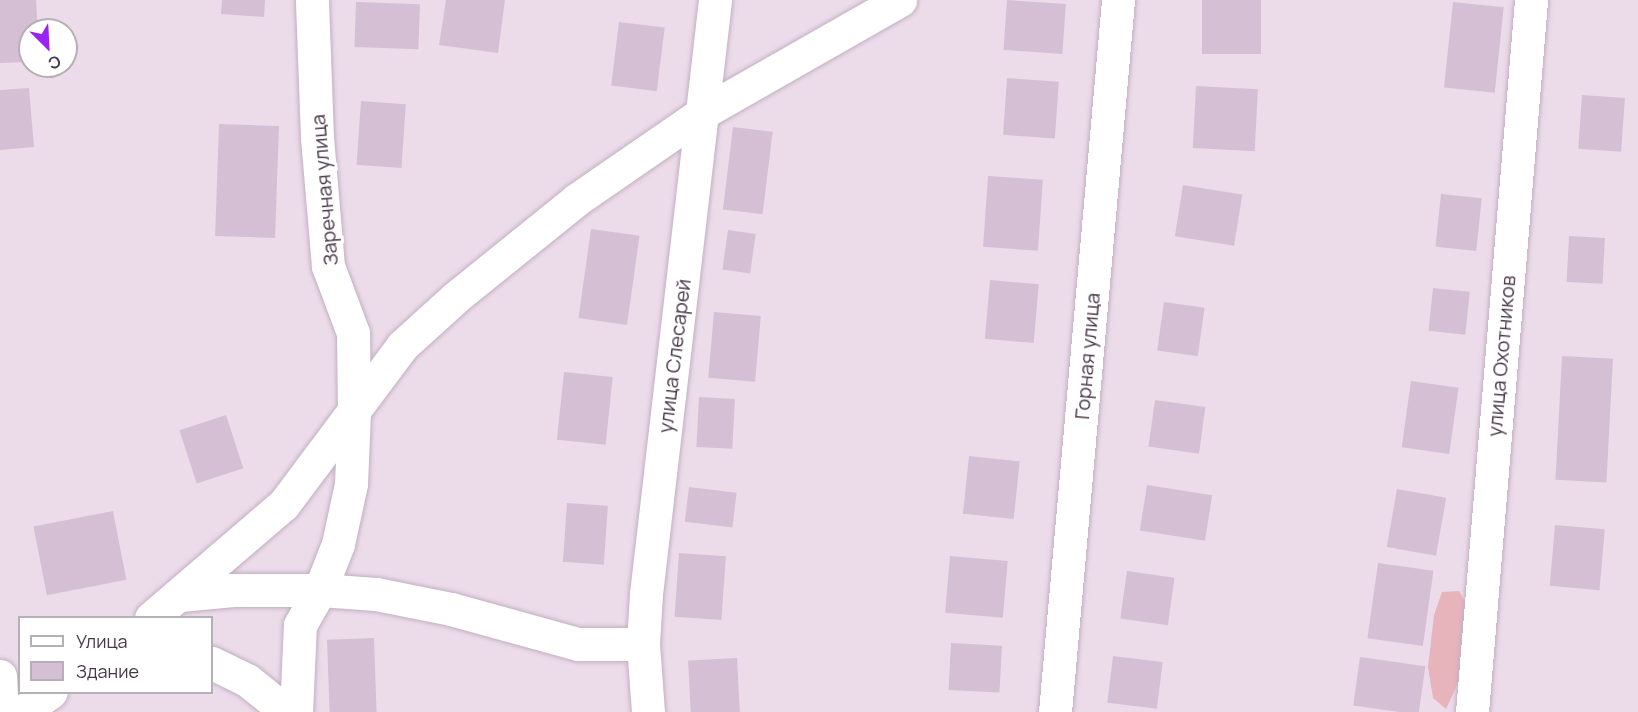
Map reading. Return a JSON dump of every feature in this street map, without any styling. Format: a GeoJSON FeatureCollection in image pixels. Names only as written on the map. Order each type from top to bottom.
{"type":"FeatureCollection","features":[{"type":"Feature","properties":{"kind":"street","name":"Заречная улица"},"geometry":{"type":"LineString","coordinates":[[296,712],[300,625],[320,590],[338,544],[351,484],[354,412],[353,333],[328,266],[318,138],[312,0]]}},
{"type":"Feature","properties":{"kind":"street","name":"улица Слесарей"},"geometry":{"type":"LineString","coordinates":[[648,712],[643,644],[646,594],[715,0]]}},
{"type":"Feature","properties":{"kind":"street"},"geometry":{"type":"LineString","coordinates":[[154,616],[284,504],[402,346],[456,297],[576,200],[702,113],[900,0]]}},
{"type":"Feature","properties":{"kind":"street","name":"Горная улица"},"geometry":{"type":"LineString","coordinates":[[1055,712],[1118,0]]}},
{"type":"Feature","properties":{"kind":"street","name":"улица Охотников"},"geometry":{"type":"LineString","coordinates":[[1472,712],[1531,0]]}},
{"type":"Feature","properties":{"kind":"street"},"geometry":{"type":"LineString","coordinates":[[180,595],[233,590],[320,590],[376,594],[451,609],[578,644],[643,644]]}},
{"type":"Feature","properties":{"kind":"street"},"geometry":{"type":"LineString","coordinates":[[213,663],[247,680],[287,712]]}},
{"type":"Feature","properties":{"kind":"street"},"geometry":{"type":"LineString","coordinates":[[0,676],[2,712]]}},
{"type":"Feature","properties":{"kind":"street"},"geometry":{"type":"LineString","coordinates":[[22,712],[49,694]]}},
{"type":"Feature","properties":{"kind":"shaded area"},"geometry":{"type":"Polygon","coordinates":[[[0,0],[1638,0],[1638,712],[0,712],[0,0]]]}},
{"type":"Feature","properties":{"kind":"shaded area"},"geometry":{"type":"Polygon","coordinates":[[[1459,591],[1468,607],[1461,677],[1446,709],[1433,698],[1428,667],[1434,615],[1442,592],[1459,591]]]}},
{"type":"Feature","properties":{"kind":"building"},"geometry":{"type":"Polygon","coordinates":[[[0,0],[36,0],[37,18],[18,18],[18,62],[0,63],[0,0]]]}},
{"type":"Feature","properties":{"kind":"building"},"geometry":{"type":"Polygon","coordinates":[[[222,0],[265,0],[264,17],[221,14],[222,0]]]}},
{"type":"Feature","properties":{"kind":"building"},"geometry":{"type":"Polygon","coordinates":[[[446,0],[505,0],[498,53],[439,45],[446,0]]]}},
{"type":"Feature","properties":{"kind":"building"},"geometry":{"type":"Polygon","coordinates":[[[1007,0],[1066,4],[1062,54],[1004,50],[1007,0]]]}},
{"type":"Feature","properties":{"kind":"building"},"geometry":{"type":"Polygon","coordinates":[[[1202,0],[1261,0],[1261,54],[1202,54],[1202,0]]]}},
{"type":"Feature","properties":{"kind":"building"},"geometry":{"type":"Polygon","coordinates":[[[356,2],[420,4],[418,49],[354,47],[356,2]]]}},
{"type":"Feature","properties":{"kind":"building"},"geometry":{"type":"Polygon","coordinates":[[[1453,2],[1504,7],[1495,93],[1444,88],[1453,2]]]}},
{"type":"Feature","properties":{"kind":"building"},"geometry":{"type":"Polygon","coordinates":[[[619,22],[665,28],[657,91],[611,86],[619,22]]]}},
{"type":"Feature","properties":{"kind":"building"},"geometry":{"type":"Polygon","coordinates":[[[1007,78],[1059,82],[1055,138],[1003,135],[1007,78]]]}},
{"type":"Feature","properties":{"kind":"building"},"geometry":{"type":"Polygon","coordinates":[[[1196,86],[1258,89],[1255,151],[1193,148],[1196,86]]]}},
{"type":"Feature","properties":{"kind":"building"},"geometry":{"type":"Polygon","coordinates":[[[29,88],[34,147],[0,150],[0,90],[29,88]]]}},
{"type":"Feature","properties":{"kind":"building"},"geometry":{"type":"Polygon","coordinates":[[[1582,95],[1625,98],[1621,152],[1578,149],[1582,95]]]}},
{"type":"Feature","properties":{"kind":"building"},"geometry":{"type":"Polygon","coordinates":[[[361,101],[406,104],[401,168],[357,165],[361,101]]]}},
{"type":"Feature","properties":{"kind":"building"},"geometry":{"type":"Polygon","coordinates":[[[219,124],[279,126],[275,238],[215,236],[219,124]]]}},
{"type":"Feature","properties":{"kind":"building"},"geometry":{"type":"Polygon","coordinates":[[[733,127],[773,132],[763,214],[723,209],[733,127]]]}},
{"type":"Feature","properties":{"kind":"building"},"geometry":{"type":"Polygon","coordinates":[[[988,176],[1043,180],[1038,251],[983,247],[988,176]]]}},
{"type":"Feature","properties":{"kind":"building"},"geometry":{"type":"Polygon","coordinates":[[[1183,185],[1242,194],[1234,246],[1175,236],[1183,185]]]}},
{"type":"Feature","properties":{"kind":"building"},"geometry":{"type":"Polygon","coordinates":[[[1441,194],[1482,198],[1476,251],[1435,247],[1441,194]]]}},
{"type":"Feature","properties":{"kind":"building"},"geometry":{"type":"Polygon","coordinates":[[[591,229],[640,236],[627,325],[578,318],[591,229]]]}},
{"type":"Feature","properties":{"kind":"building"},"geometry":{"type":"Polygon","coordinates":[[[728,230],[756,234],[750,274],[722,270],[728,230]]]}},
{"type":"Feature","properties":{"kind":"building"},"geometry":{"type":"Polygon","coordinates":[[[1569,236],[1605,238],[1603,284],[1567,282],[1569,236]]]}},
{"type":"Feature","properties":{"kind":"building"},"geometry":{"type":"Polygon","coordinates":[[[990,280],[1039,284],[1034,343],[985,339],[990,280]]]}},
{"type":"Feature","properties":{"kind":"building"},"geometry":{"type":"Polygon","coordinates":[[[1433,288],[1470,292],[1465,335],[1429,331],[1433,288]]]}},
{"type":"Feature","properties":{"kind":"building"},"geometry":{"type":"Polygon","coordinates":[[[1164,302],[1205,308],[1198,356],[1157,351],[1164,302]]]}},
{"type":"Feature","properties":{"kind":"building"},"geometry":{"type":"Polygon","coordinates":[[[714,312],[761,316],[755,382],[708,378],[714,312]]]}},
{"type":"Feature","properties":{"kind":"building"},"geometry":{"type":"Polygon","coordinates":[[[1562,356],[1613,359],[1606,482],[1556,480],[1562,356]]]}},
{"type":"Feature","properties":{"kind":"building"},"geometry":{"type":"Polygon","coordinates":[[[564,372],[613,377],[606,445],[557,440],[564,372]]]}},
{"type":"Feature","properties":{"kind":"building"},"geometry":{"type":"Polygon","coordinates":[[[1411,381],[1459,388],[1449,454],[1402,447],[1411,381]]]}},
{"type":"Feature","properties":{"kind":"building"},"geometry":{"type":"Polygon","coordinates":[[[699,397],[735,399],[732,449],[696,447],[699,397]]]}},
{"type":"Feature","properties":{"kind":"building"},"geometry":{"type":"Polygon","coordinates":[[[1155,400],[1206,407],[1199,454],[1148,447],[1155,400]]]}},
{"type":"Feature","properties":{"kind":"building"},"geometry":{"type":"Polygon","coordinates":[[[226,415],[243,468],[197,483],[179,430],[226,415]]]}},
{"type":"Feature","properties":{"kind":"building"},"geometry":{"type":"Polygon","coordinates":[[[969,456],[1020,461],[1014,519],[963,514],[969,456]]]}},
{"type":"Feature","properties":{"kind":"building"},"geometry":{"type":"Polygon","coordinates":[[[1147,485],[1212,495],[1205,541],[1140,530],[1147,485]]]}},
{"type":"Feature","properties":{"kind":"building"},"geometry":{"type":"Polygon","coordinates":[[[689,487],[737,493],[732,528],[685,522],[689,487]]]}},
{"type":"Feature","properties":{"kind":"building"},"geometry":{"type":"Polygon","coordinates":[[[1397,489],[1446,498],[1436,556],[1387,547],[1397,489]]]}},
{"type":"Feature","properties":{"kind":"building"},"geometry":{"type":"Polygon","coordinates":[[[567,503],[608,506],[604,565],[563,562],[567,503]]]}},
{"type":"Feature","properties":{"kind":"building"},"geometry":{"type":"Polygon","coordinates":[[[113,511],[126,580],[47,595],[33,526],[113,511]]]}},
{"type":"Feature","properties":{"kind":"building"},"geometry":{"type":"Polygon","coordinates":[[[1555,525],[1605,529],[1599,590],[1550,586],[1555,525]]]}},
{"type":"Feature","properties":{"kind":"building"},"geometry":{"type":"Polygon","coordinates":[[[679,553],[726,556],[721,620],[675,617],[679,553]]]}},
{"type":"Feature","properties":{"kind":"building"},"geometry":{"type":"Polygon","coordinates":[[[950,556],[1008,561],[1003,618],[945,613],[950,556]]]}},
{"type":"Feature","properties":{"kind":"building"},"geometry":{"type":"Polygon","coordinates":[[[1378,563],[1433,571],[1423,646],[1367,638],[1378,563]]]}},
{"type":"Feature","properties":{"kind":"building"},"geometry":{"type":"Polygon","coordinates":[[[1127,571],[1175,578],[1168,625],[1120,619],[1127,571]]]}},
{"type":"Feature","properties":{"kind":"building"},"geometry":{"type":"Polygon","coordinates":[[[374,638],[377,712],[330,712],[327,640],[374,638]]]}},
{"type":"Feature","properties":{"kind":"building"},"geometry":{"type":"Polygon","coordinates":[[[951,643],[1002,646],[999,693],[949,690],[951,643]]]}},
{"type":"Feature","properties":{"kind":"building"},"geometry":{"type":"Polygon","coordinates":[[[1113,656],[1163,662],[1157,709],[1107,703],[1113,656]]]}},
{"type":"Feature","properties":{"kind":"building"},"geometry":{"type":"Polygon","coordinates":[[[1360,657],[1425,666],[1419,712],[1399,712],[1353,706],[1360,657]]]}},
{"type":"Feature","properties":{"kind":"building"},"geometry":{"type":"Polygon","coordinates":[[[737,658],[740,712],[691,712],[688,661],[737,658]]]}}]}
